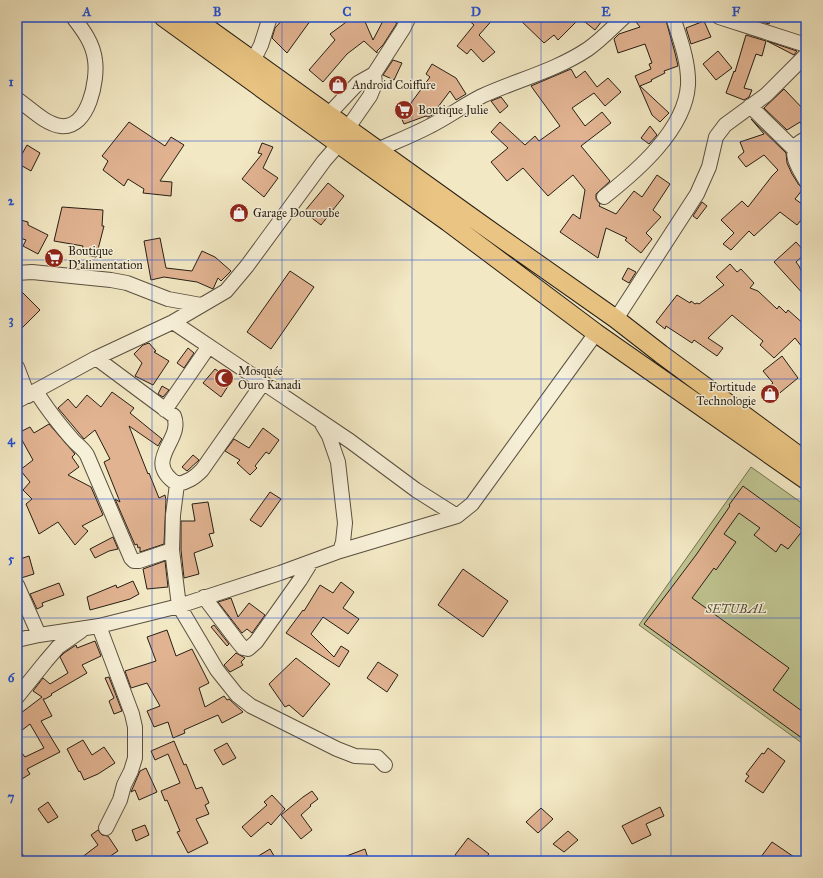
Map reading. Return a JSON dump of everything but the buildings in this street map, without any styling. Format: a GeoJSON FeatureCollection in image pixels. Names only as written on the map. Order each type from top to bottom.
{"type":"FeatureCollection","features":[{"type":"Feature","properties":{"kind":"main road"},"geometry":{"type":"LineString","coordinates":[[163,17],[346,135],[377,150],[616,319],[806,461]]}},
{"type":"Feature","properties":{"kind":"main road"},"geometry":{"type":"LineString","coordinates":[[192,17],[328,116],[346,135],[448,222],[596,332],[806,480]]}},
{"type":"Feature","properties":{"kind":"street"},"geometry":{"type":"LineString","coordinates":[[17,99],[48,121],[62,126],[74,123],[84,113],[96,80],[95,59],[90,41],[73,17]]}},
{"type":"Feature","properties":{"kind":"street"},"geometry":{"type":"LineString","coordinates":[[253,61],[261,45],[270,17]]}},
{"type":"Feature","properties":{"kind":"street"},"geometry":{"type":"LineString","coordinates":[[328,116],[358,83],[374,74],[403,29],[408,17]]}},
{"type":"Feature","properties":{"kind":"street"},"geometry":{"type":"LineString","coordinates":[[377,150],[430,126],[468,103],[487,94],[538,75],[563,63],[587,50],[624,17]]}},
{"type":"Feature","properties":{"kind":"street"},"geometry":{"type":"LineString","coordinates":[[604,197],[649,158],[673,128],[681,113],[686,99],[688,84],[683,49],[673,17]]}},
{"type":"Feature","properties":{"kind":"street"},"geometry":{"type":"LineString","coordinates":[[719,17],[806,45]]}},
{"type":"Feature","properties":{"kind":"street"},"geometry":{"type":"LineString","coordinates":[[616,319],[695,198],[709,167],[713,147],[719,130],[725,124],[766,95],[806,55]]}},
{"type":"Feature","properties":{"kind":"street"},"geometry":{"type":"LineString","coordinates":[[27,396],[96,358],[173,322],[221,294],[236,280],[324,161],[346,135],[370,96],[375,84],[374,74]]}},
{"type":"Feature","properties":{"kind":"street"},"geometry":{"type":"LineString","coordinates":[[750,106],[794,149]]}},
{"type":"Feature","properties":{"kind":"street"},"geometry":{"type":"LineString","coordinates":[[806,139],[800,142],[794,149],[796,164],[806,181]]}},
{"type":"Feature","properties":{"kind":"street"},"geometry":{"type":"LineString","coordinates":[[17,263],[32,272]]}},
{"type":"Feature","properties":{"kind":"street"},"geometry":{"type":"LineString","coordinates":[[17,273],[32,272],[110,280],[127,283],[168,299],[201,305]]}},
{"type":"Feature","properties":{"kind":"street"},"geometry":{"type":"LineString","coordinates":[[173,322],[350,441],[416,490],[457,516]]}},
{"type":"Feature","properties":{"kind":"street"},"geometry":{"type":"LineString","coordinates":[[17,640],[39,635],[99,626],[179,606],[267,578],[340,551],[457,516],[472,504],[596,332]]}},
{"type":"Feature","properties":{"kind":"street"},"geometry":{"type":"LineString","coordinates":[[165,410],[209,346]]}},
{"type":"Feature","properties":{"kind":"street"},"geometry":{"type":"LineString","coordinates":[[96,358],[174,416],[176,422],[175,430],[165,450],[162,460],[168,478],[177,484],[186,483],[202,470],[263,383]]}},
{"type":"Feature","properties":{"kind":"street"},"geometry":{"type":"LineString","coordinates":[[17,368],[27,396],[50,412],[72,439],[84,449],[131,558],[134,561],[139,561],[172,550]]}},
{"type":"Feature","properties":{"kind":"street"},"geometry":{"type":"LineString","coordinates":[[322,423],[329,436],[338,462],[345,523],[343,542],[340,551]]}},
{"type":"Feature","properties":{"kind":"street"},"geometry":{"type":"LineString","coordinates":[[177,484],[173,515],[172,550],[179,606],[217,670],[237,695],[251,706],[337,749],[355,756],[377,757],[385,765]]}},
{"type":"Feature","properties":{"kind":"street"},"geometry":{"type":"LineString","coordinates":[[204,597],[243,648],[248,649],[252,646],[300,580],[311,562]]}},
{"type":"Feature","properties":{"kind":"street"},"geometry":{"type":"LineString","coordinates":[[17,585],[39,635]]}},
{"type":"Feature","properties":{"kind":"street"},"geometry":{"type":"LineString","coordinates":[[99,626],[132,714],[135,727],[135,758],[131,771],[124,785],[120,800],[106,828]]}},
{"type":"Feature","properties":{"kind":"street"},"geometry":{"type":"LineString","coordinates":[[18,694],[58,647],[84,629]]}},
{"type":"Feature","properties":{"kind":"green space","name":"SETUBAL"},"geometry":{"type":"Polygon","coordinates":[[[751,467],[806,506],[806,746],[639,625],[751,467]]]}},
{"type":"Feature","properties":{"kind":"place","name":"Android Coiffure"},"geometry":{"type":"Point","coordinates":[338,85]}},
{"type":"Feature","properties":{"kind":"place","name":"Boutique Julie"},"geometry":{"type":"Point","coordinates":[404,110]}},
{"type":"Feature","properties":{"kind":"place","name":"Garage Douroube"},"geometry":{"type":"Point","coordinates":[239,213]}},
{"type":"Feature","properties":{"kind":"place","name":"Boutique D'alimentation"},"geometry":{"type":"Point","coordinates":[54,258]}},
{"type":"Feature","properties":{"kind":"place","name":"Mosquée Ouro Kanadi"},"geometry":{"type":"Point","coordinates":[224,378]}},
{"type":"Feature","properties":{"kind":"place","name":"Fortitude Technologie"},"geometry":{"type":"Point","coordinates":[770,394]}}]}
